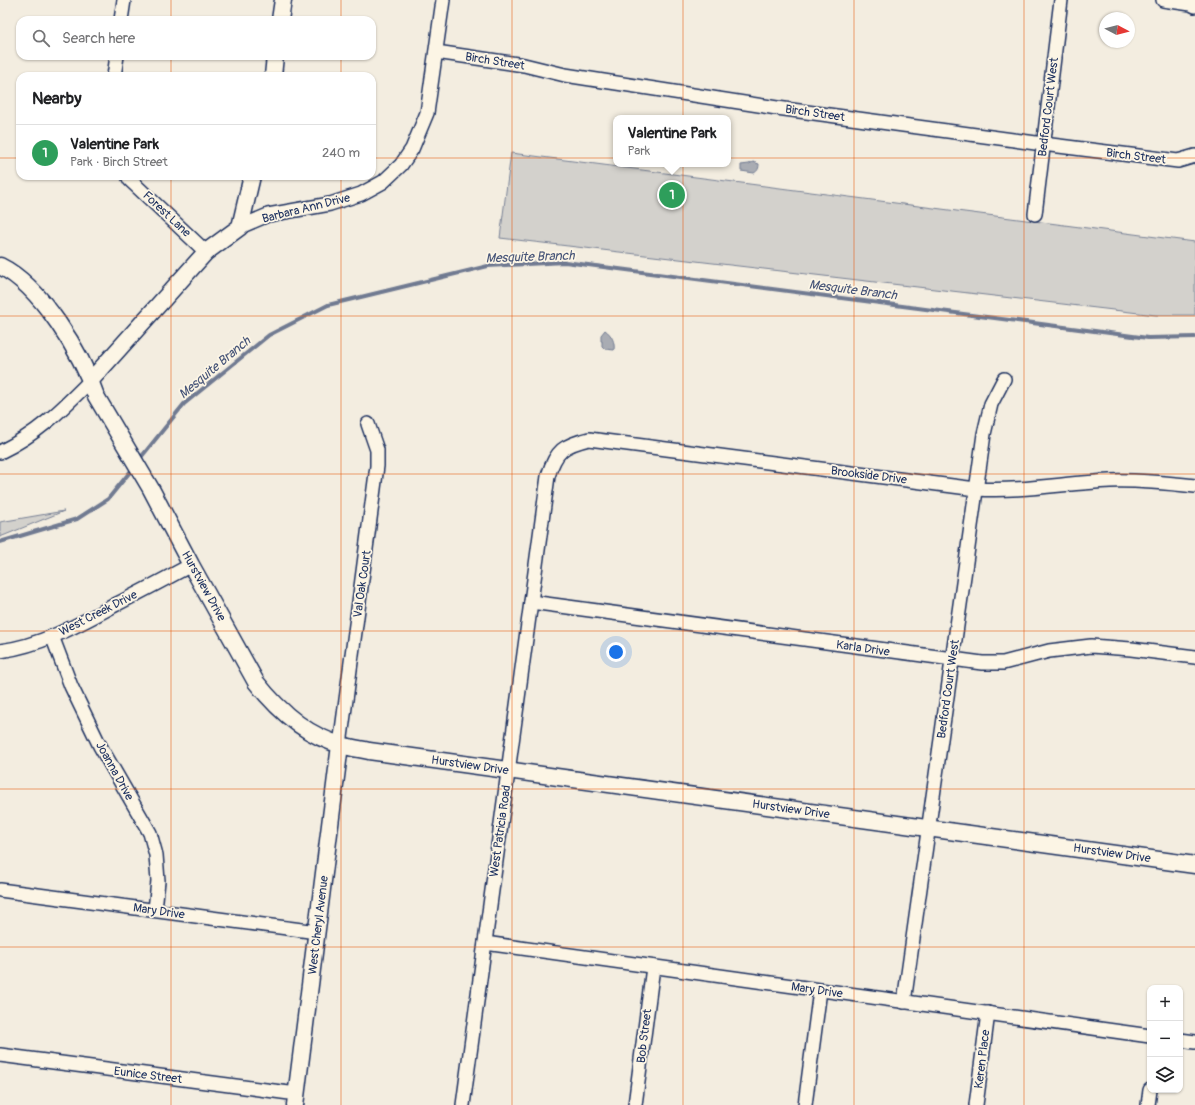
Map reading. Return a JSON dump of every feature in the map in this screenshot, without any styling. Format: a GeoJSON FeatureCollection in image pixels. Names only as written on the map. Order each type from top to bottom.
{"type":"FeatureCollection","features":[{"type":"Feature","properties":{"kind":"street"},"geometry":{"type":"LineString","coordinates":[[122,16],[124,0]]}},
{"type":"Feature","properties":{"kind":"street"},"geometry":{"type":"LineString","coordinates":[[281,16],[283,0]]}},
{"type":"Feature","properties":{"kind":"street","name":"Barbara Ann Drive"},"geometry":{"type":"LineString","coordinates":[[0,452],[33,433],[54,417],[91,380],[206,252],[240,227],[268,215],[330,204],[361,194],[383,182],[401,165],[412,149],[427,113],[443,0]]}},
{"type":"Feature","properties":{"kind":"street","name":"Bedford Court West"},"geometry":{"type":"LineString","coordinates":[[1035,214],[1061,0]]}},
{"type":"Feature","properties":{"kind":"street"},"geometry":{"type":"LineString","coordinates":[[1163,0],[1191,4],[1195,6]]}},
{"type":"Feature","properties":{"kind":"street","name":"Birch Street"},"geometry":{"type":"LineString","coordinates":[[436,52],[524,66],[565,75],[714,98],[1043,144],[1178,161],[1195,156]]}},
{"type":"Feature","properties":{"kind":"street"},"geometry":{"type":"LineString","coordinates":[[115,72],[116,60]]}},
{"type":"Feature","properties":{"kind":"street"},"geometry":{"type":"LineString","coordinates":[[273,72],[275,60]]}},
{"type":"Feature","properties":{"kind":"street","name":"Forest Lane"},"geometry":{"type":"LineString","coordinates":[[130,180],[206,252]]}},
{"type":"Feature","properties":{"kind":"street"},"geometry":{"type":"LineString","coordinates":[[240,227],[251,180]]}},
{"type":"Feature","properties":{"kind":"street","name":"Hurstview Drive"},"geometry":{"type":"LineString","coordinates":[[0,266],[21,280],[31,289],[62,328],[91,380],[96,396],[143,474],[191,565],[256,682],[284,713],[317,736],[340,745],[369,751],[1195,864]]}},
{"type":"Feature","properties":{"kind":"street","name":"Bedford Court West"},"geometry":{"type":"LineString","coordinates":[[904,1002],[976,489],[989,411],[1004,379]]}},
{"type":"Feature","properties":{"kind":"street","name":"Val Oak Court"},"geometry":{"type":"LineString","coordinates":[[340,745],[377,466],[377,450],[368,424]]}},
{"type":"Feature","properties":{"kind":"street","name":"Brookside Drive"},"geometry":{"type":"LineString","coordinates":[[552,463],[560,451],[573,443],[589,439],[976,489],[1027,489],[1110,481],[1140,481],[1195,486]]}},
{"type":"Feature","properties":{"kind":"street","name":"West Patricia Road"},"geometry":{"type":"LineString","coordinates":[[463,1105],[548,476],[552,463]]}},
{"type":"Feature","properties":{"kind":"street","name":"West Creek Drive"},"geometry":{"type":"LineString","coordinates":[[0,651],[10,650],[52,636],[89,619],[191,565]]}},
{"type":"Feature","properties":{"kind":"street","name":"Karla Drive"},"geometry":{"type":"LineString","coordinates":[[531,602],[982,663],[1003,663],[1049,651],[1091,646],[1195,657]]}},
{"type":"Feature","properties":{"kind":"street","name":"Joanna Drive"},"geometry":{"type":"LineString","coordinates":[[52,636],[71,686],[100,746],[150,833],[156,855],[158,881],[155,910]]}},
{"type":"Feature","properties":{"kind":"street","name":"West Cheryl Avenue"},"geometry":{"type":"LineString","coordinates":[[296,1099],[340,745]]}},
{"type":"Feature","properties":{"kind":"street","name":"Mary Drive"},"geometry":{"type":"LineString","coordinates":[[0,890],[317,932]]}},
{"type":"Feature","properties":{"kind":"street","name":"Mary Drive"},"geometry":{"type":"LineString","coordinates":[[485,943],[1147,1036]]}},
{"type":"Feature","properties":{"kind":"street","name":"Bob Street"},"geometry":{"type":"LineString","coordinates":[[635,1105],[653,967]]}},
{"type":"Feature","properties":{"kind":"street"},"geometry":{"type":"LineString","coordinates":[[805,1105],[820,990]]}},
{"type":"Feature","properties":{"kind":"street","name":"Keren Place"},"geometry":{"type":"LineString","coordinates":[[976,1105],[988,1014]]}},
{"type":"Feature","properties":{"kind":"street"},"geometry":{"type":"LineString","coordinates":[[1183,1040],[1195,1042]]}},
{"type":"Feature","properties":{"kind":"street","name":"Eunice Street"},"geometry":{"type":"LineString","coordinates":[[0,1055],[296,1099]]}},
{"type":"Feature","properties":{"kind":"street"},"geometry":{"type":"LineString","coordinates":[[1148,1105],[1150,1093]]}},
{"type":"Feature","properties":{"kind":"shaded area"},"geometry":{"type":"Polygon","coordinates":[[[511,153],[1195,242],[1195,315],[1156,315],[500,238],[511,153]]]}},
{"type":"Feature","properties":{"kind":"shaded area"},"geometry":{"type":"Polygon","coordinates":[[[753,162],[759,164],[758,169],[754,173],[741,171],[741,165],[753,162]]]}},
{"type":"Feature","properties":{"kind":"shaded area"},"geometry":{"type":"Polygon","coordinates":[[[605,330],[610,334],[614,344],[614,350],[605,349],[602,346],[601,335],[605,330]]]}},
{"type":"Feature","properties":{"kind":"shaded area"},"geometry":{"type":"Polygon","coordinates":[[[64,511],[0,537],[0,522],[64,511]]]}},
{"type":"Feature","properties":{"kind":"waterway","name":"Mesquite Branch"},"geometry":{"type":"LineString","coordinates":[[138,461],[184,404],[269,335],[328,305],[488,266],[565,262],[1148,338],[1195,337]]}},
{"type":"Feature","properties":{"kind":"waterway","name":"Mesquite Branch"},"geometry":{"type":"LineString","coordinates":[[0,542],[77,519],[108,499],[134,467]]}},
{"type":"Feature","properties":{"kind":"place","name":"Valentine Park"},"geometry":{"type":"Point","coordinates":[672,195]}}]}
